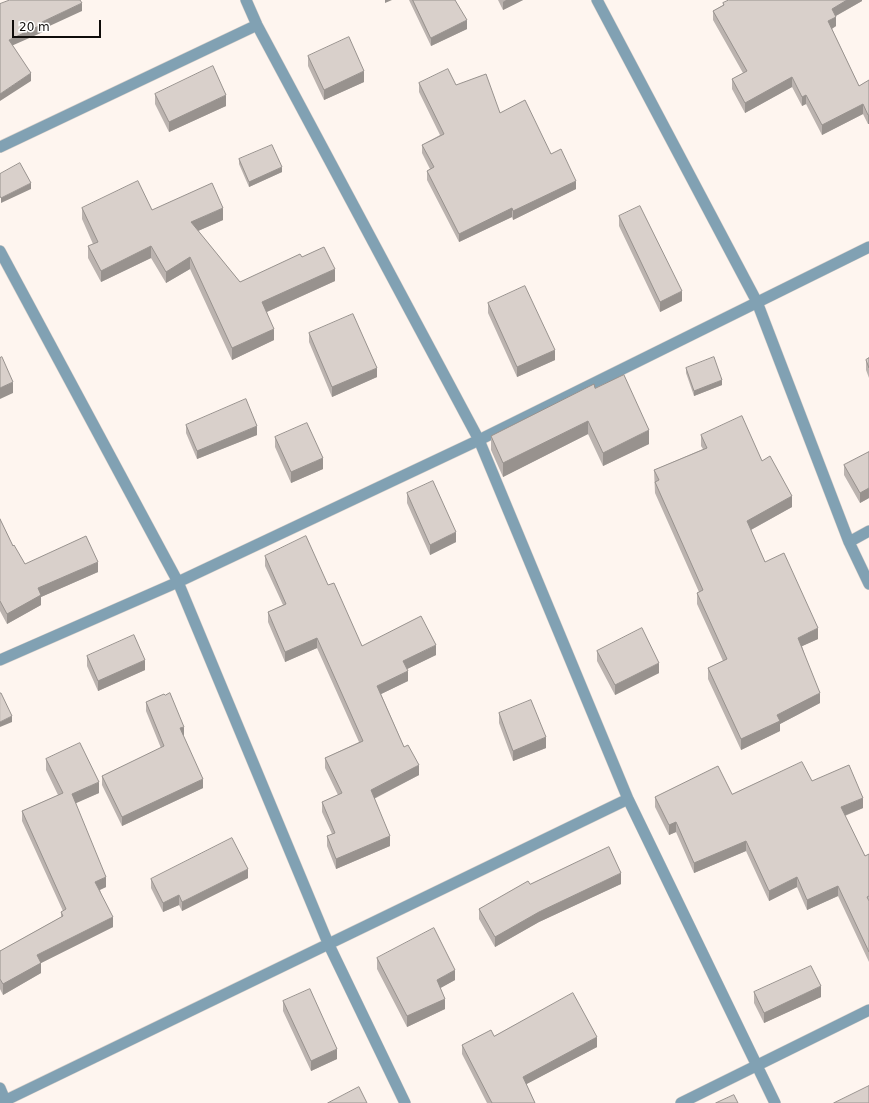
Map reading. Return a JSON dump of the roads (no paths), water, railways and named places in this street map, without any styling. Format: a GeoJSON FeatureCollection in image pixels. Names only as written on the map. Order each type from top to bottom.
{"type":"FeatureCollection","features":[{"type":"Feature","properties":{"kind":"street"},"geometry":{"type":"LineString","coordinates":[[246,0],[478,440],[628,799],[775,1103]]}},
{"type":"Feature","properties":{"kind":"street"},"geometry":{"type":"LineString","coordinates":[[597,0],[757,302],[849,542],[869,584]]}},
{"type":"Feature","properties":{"kind":"street"},"geometry":{"type":"LineString","coordinates":[[0,147],[258,25]]}},
{"type":"Feature","properties":{"kind":"street"},"geometry":{"type":"LineString","coordinates":[[0,660],[178,582],[478,440],[869,247]]}},
{"type":"Feature","properties":{"kind":"street"},"geometry":{"type":"LineString","coordinates":[[0,251],[178,582],[328,944],[405,1103]]}},
{"type":"Feature","properties":{"kind":"street"},"geometry":{"type":"LineString","coordinates":[[849,542],[869,531]]}},
{"type":"Feature","properties":{"kind":"street"},"geometry":{"type":"LineString","coordinates":[[0,1088],[3,1102],[628,799]]}},
{"type":"Feature","properties":{"kind":"street"},"geometry":{"type":"LineString","coordinates":[[681,1103],[869,1010]]}}]}
